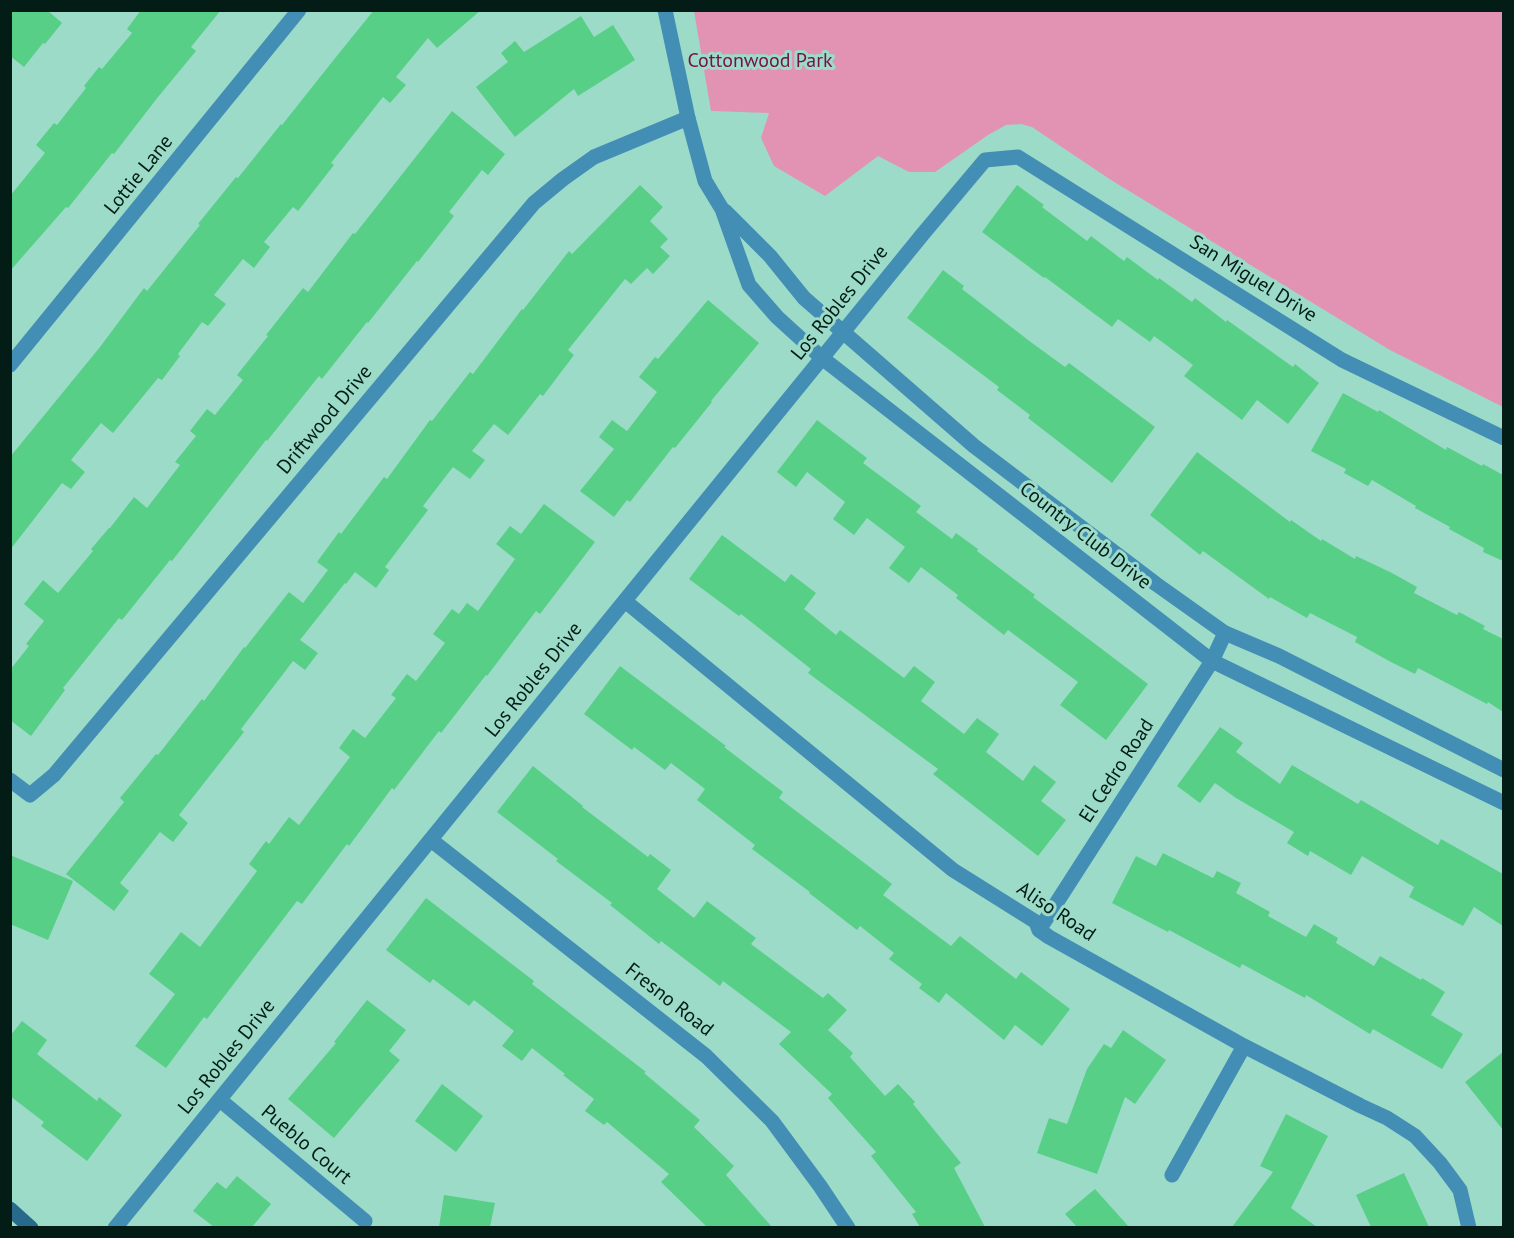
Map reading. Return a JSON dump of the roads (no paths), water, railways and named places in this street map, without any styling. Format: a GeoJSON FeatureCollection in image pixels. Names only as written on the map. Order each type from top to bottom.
{"type":"FeatureCollection","features":[{"type":"Feature","properties":{"kind":"main road"},"geometry":{"type":"LineString","coordinates":[[10,1209],[31,1227]]}},
{"type":"Feature","properties":{"kind":"street","name":"Lottie Lane"},"geometry":{"type":"LineString","coordinates":[[10,365],[299,10]]}},
{"type":"Feature","properties":{"kind":"street","name":"Country Club Drive"},"geometry":{"type":"LineString","coordinates":[[665,10],[688,118],[705,181],[722,209],[749,285],[777,317],[822,358],[1212,661],[1503,803]]}},
{"type":"Feature","properties":{"kind":"street","name":"Driftwood Drive"},"geometry":{"type":"LineString","coordinates":[[10,780],[30,795],[54,775],[534,203],[562,179],[594,157],[688,118]]}},
{"type":"Feature","properties":{"kind":"street","name":"San Miguel Drive"},"geometry":{"type":"LineString","coordinates":[[985,160],[1018,157],[1342,360],[1503,438]]}},
{"type":"Feature","properties":{"kind":"street","name":"Los Robles Drive"},"geometry":{"type":"LineString","coordinates":[[115,1227],[985,160]]}},
{"type":"Feature","properties":{"kind":"street","name":"Country Club Drive"},"geometry":{"type":"LineString","coordinates":[[722,209],[770,256],[804,298],[974,446],[1156,584],[1225,633],[1279,656],[1503,770]]}},
{"type":"Feature","properties":{"kind":"street","name":"Aliso Road"},"geometry":{"type":"LineString","coordinates":[[625,601],[953,870],[1035,922],[1039,930],[1244,1046],[1387,1118],[1414,1136],[1440,1163],[1460,1190],[1469,1227]]}},
{"type":"Feature","properties":{"kind":"street","name":"El Cedro Road"},"geometry":{"type":"LineString","coordinates":[[1039,930],[1212,661],[1225,633]]}},
{"type":"Feature","properties":{"kind":"street","name":"Fresno Road"},"geometry":{"type":"LineString","coordinates":[[431,840],[705,1056],[772,1121],[848,1227]]}},
{"type":"Feature","properties":{"kind":"street"},"geometry":{"type":"LineString","coordinates":[[1172,1175],[1244,1046]]}},
{"type":"Feature","properties":{"kind":"street","name":"Pueblo Court"},"geometry":{"type":"LineString","coordinates":[[220,1100],[365,1221]]}},
{"type":"Feature","properties":{"kind":"park label","name":"Cottonwood Park"},"geometry":{"type":"Point","coordinates":[760,61]}}]}
